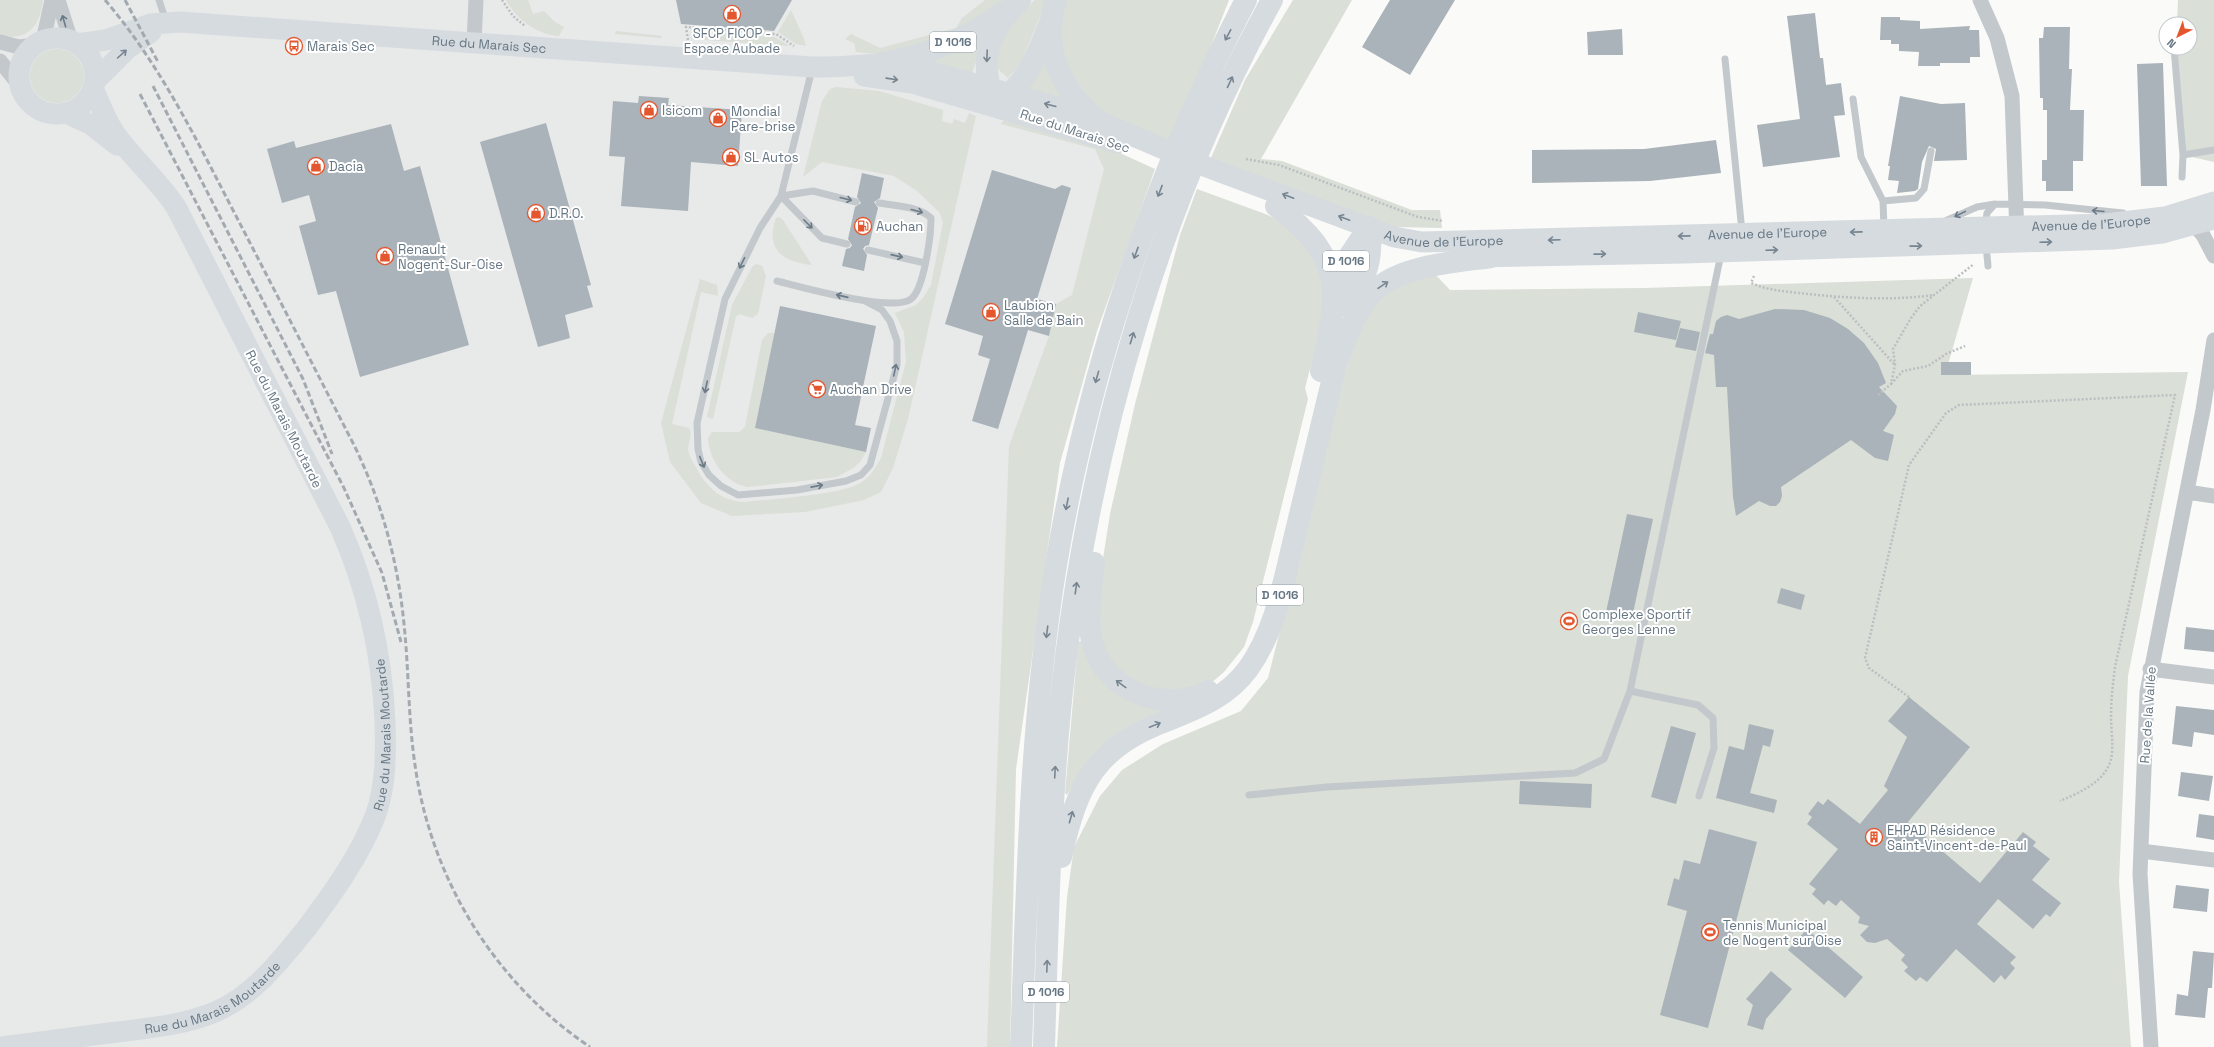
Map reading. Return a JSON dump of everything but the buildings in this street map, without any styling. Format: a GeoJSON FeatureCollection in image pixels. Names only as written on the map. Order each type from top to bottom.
{"type":"FeatureCollection","features":[{"type":"Feature","properties":{"kind":"highway","name":"D 1016"},"geometry":{"type":"LineString","coordinates":[[1021,1047],[1032,770],[1042,673],[1056,566],[1070,490],[1091,397],[1121,297],[1150,217],[1196,104],[1246,0]]}},
{"type":"Feature","properties":{"kind":"highway","name":"D 1016"},"geometry":{"type":"LineString","coordinates":[[1044,1047],[1056,766],[1066,658],[1082,549],[1103,445],[1131,344],[1174,219],[1214,118],[1272,0]]}},
{"type":"Feature","properties":{"kind":"highway","name":"D 1016"},"geometry":{"type":"LineString","coordinates":[[879,64],[913,57],[952,42],[974,32],[1019,1]]}},
{"type":"Feature","properties":{"kind":"highway","name":"D 1016"},"geometry":{"type":"LineString","coordinates":[[998,96],[986,59],[987,48],[997,27],[1019,1]]}},
{"type":"Feature","properties":{"kind":"highway"},"geometry":{"type":"LineString","coordinates":[[998,96],[1033,65],[1053,10]]}},
{"type":"Feature","properties":{"kind":"highway"},"geometry":{"type":"LineString","coordinates":[[1053,10],[1050,44],[1061,78],[1077,101],[1100,122]]}},
{"type":"Feature","properties":{"kind":"highway","name":"D 1016"},"geometry":{"type":"LineString","coordinates":[[1276,206],[1307,232],[1319,246],[1330,270],[1335,300]]}},
{"type":"Feature","properties":{"kind":"highway","name":"D 1016"},"geometry":{"type":"LineString","coordinates":[[1103,445],[1099,520],[1089,607],[1089,624],[1095,652],[1111,676],[1125,687],[1142,695],[1169,700],[1188,698],[1206,692],[1223,681],[1242,660],[1261,622],[1329,338],[1335,300],[1345,265],[1367,236]]}},
{"type":"Feature","properties":{"kind":"highway","name":"D 1016"},"geometry":{"type":"LineString","coordinates":[[1048,937],[1060,863],[1071,816],[1079,793],[1091,773],[1104,758],[1130,737],[1201,707],[1218,698],[1241,677],[1262,646],[1279,600],[1337,361],[1344,324],[1369,264],[1367,236]]}},
{"type":"Feature","properties":{"kind":"highway","name":"D 1016"},"geometry":{"type":"LineString","coordinates":[[1337,361],[1354,320],[1370,296],[1381,286],[1397,277],[1428,267],[1491,257]]}},
{"type":"Feature","properties":{"kind":"street"},"geometry":{"type":"LineString","coordinates":[[21,88],[19,75],[21,64],[27,53],[40,43],[52,0]]}},
{"type":"Feature","properties":{"kind":"street"},"geometry":{"type":"LineString","coordinates":[[0,61],[21,88],[26,98],[38,109],[55,114],[66,113],[81,106],[89,98],[94,85],[94,70],[91,60],[74,43],[58,0]]}},
{"type":"Feature","properties":{"kind":"street"},"geometry":{"type":"LineString","coordinates":[[474,43],[476,0]]}},
{"type":"Feature","properties":{"kind":"street"},"geometry":{"type":"LineString","coordinates":[[1980,0],[1997,38],[2010,84],[2013,107],[2017,235]]}},
{"type":"Feature","properties":{"kind":"street"},"geometry":{"type":"LineString","coordinates":[[94,85],[127,49],[167,23]]}},
{"type":"Feature","properties":{"kind":"street","name":"Rue du Marais Sec"},"geometry":{"type":"LineString","coordinates":[[74,43],[97,42],[151,24],[200,23],[812,67],[850,67],[879,64],[907,65],[998,96],[1276,206],[1327,219]]}},
{"type":"Feature","properties":{"kind":"street"},"geometry":{"type":"LineString","coordinates":[[0,42],[19,46],[54,39],[74,43]]}},
{"type":"Feature","properties":{"kind":"street","name":"Rue du Marais Sec"},"geometry":{"type":"LineString","coordinates":[[812,67],[998,96],[1069,110],[1327,219]]}},
{"type":"Feature","properties":{"kind":"street","name":"Rue du Marais Moutarde"},"geometry":{"type":"LineString","coordinates":[[94,85],[114,131],[141,165]]}},
{"type":"Feature","properties":{"kind":"street","name":"Rue du Marais Moutarde"},"geometry":{"type":"LineString","coordinates":[[2,1047],[177,1024],[216,1012],[234,1002],[252,989],[279,961],[312,921],[359,853],[374,818],[381,793],[386,738],[381,666],[373,620],[357,567],[340,527],[176,207],[158,182],[141,165],[90,124],[66,113]]}},
{"type":"Feature","properties":{"kind":"street","name":"Avenue de l'Europe"},"geometry":{"type":"LineString","coordinates":[[2017,235],[2165,217],[2214,202]]}},
{"type":"Feature","properties":{"kind":"street","name":"Avenue de l'Europe"},"geometry":{"type":"LineString","coordinates":[[1327,219],[1393,249],[1426,255],[1491,257],[1722,251],[1743,242]]}},
{"type":"Feature","properties":{"kind":"street"},"geometry":{"type":"LineString","coordinates":[[2204,223],[2203,235],[2214,256]]}},
{"type":"Feature","properties":{"kind":"street","name":"Avenue de l'Europe"},"geometry":{"type":"LineString","coordinates":[[1367,236],[1394,237],[1422,242],[1743,242],[2017,235],[2125,238],[2204,223]]}},
{"type":"Feature","properties":{"kind":"street","name":"Avenue de l'Europe"},"geometry":{"type":"LineString","coordinates":[[1884,239],[1928,230],[1986,236]]}},
{"type":"Feature","properties":{"kind":"street","name":"Rue de la Vallée"},"geometry":{"type":"LineString","coordinates":[[2151,1047],[2141,888],[2146,702],[2150,669],[2208,386],[2214,340]]}},
{"type":"Feature","properties":{"kind":"street"},"geometry":{"type":"LineString","coordinates":[[2187,492],[2214,496]]}},
{"type":"Feature","properties":{"kind":"street"},"geometry":{"type":"LineString","coordinates":[[2150,669],[2214,677]]}},
{"type":"Feature","properties":{"kind":"street"},"geometry":{"type":"LineString","coordinates":[[2141,851],[2214,860]]}},
{"type":"Feature","properties":{"kind":"lane"},"geometry":{"type":"LineString","coordinates":[[159,0],[167,23]]}},
{"type":"Feature","properties":{"kind":"lane"},"geometry":{"type":"LineString","coordinates":[[2175,56],[2183,155],[2182,177]]}},
{"type":"Feature","properties":{"kind":"lane"},"geometry":{"type":"LineString","coordinates":[[1725,59],[1743,242]]}},
{"type":"Feature","properties":{"kind":"lane"},"geometry":{"type":"LineString","coordinates":[[812,67],[781,196],[760,228],[725,299],[698,423],[701,462],[709,475],[721,486],[738,495],[797,490],[846,481],[861,475],[870,465],[896,365],[897,341],[890,321],[882,310],[865,301]]}},
{"type":"Feature","properties":{"kind":"lane"},"geometry":{"type":"LineString","coordinates":[[1853,99],[1861,157],[1883,201],[1884,239]]}},
{"type":"Feature","properties":{"kind":"lane"},"geometry":{"type":"LineString","coordinates":[[2183,155],[2214,150]]}},
{"type":"Feature","properties":{"kind":"lane"},"geometry":{"type":"LineString","coordinates":[[1883,201],[1916,198],[1924,189],[1931,151]]}},
{"type":"Feature","properties":{"kind":"lane"},"geometry":{"type":"LineString","coordinates":[[781,196],[813,191],[856,202]]}},
{"type":"Feature","properties":{"kind":"lane"},"geometry":{"type":"LineString","coordinates":[[781,196],[822,238],[846,244]]}},
{"type":"Feature","properties":{"kind":"lane"},"geometry":{"type":"LineString","coordinates":[[777,281],[865,301],[895,304],[909,301],[916,295],[925,263],[931,230],[931,218],[926,213],[918,210],[879,203]]}},
{"type":"Feature","properties":{"kind":"lane"},"geometry":{"type":"LineString","coordinates":[[1988,266],[1986,236],[1987,213],[1995,204]]}},
{"type":"Feature","properties":{"kind":"lane"},"geometry":{"type":"LineString","coordinates":[[1928,230],[1966,211],[1995,204],[2016,204],[2165,217]]}},
{"type":"Feature","properties":{"kind":"lane"},"geometry":{"type":"LineString","coordinates":[[868,250],[925,263]]}},
{"type":"Feature","properties":{"kind":"lane"},"geometry":{"type":"LineString","coordinates":[[1249,795],[1327,787],[1575,773],[1604,759],[1630,691],[1722,251]]}},
{"type":"Feature","properties":{"kind":"lane"},"geometry":{"type":"LineString","coordinates":[[1630,691],[1698,706],[1712,718],[1714,748],[1699,796]]}},
{"type":"Feature","properties":{"kind":"path"},"geometry":{"type":"LineString","coordinates":[[1892,384],[1894,365],[1893,349],[1920,306],[1974,264]]}},
{"type":"Feature","properties":{"kind":"path"},"geometry":{"type":"LineString","coordinates":[[1754,276],[1751,283],[1764,289],[1834,297],[1916,298],[1934,295]]}},
{"type":"Feature","properties":{"kind":"path"},"geometry":{"type":"LineString","coordinates":[[1834,297],[1894,365]]}},
{"type":"Feature","properties":{"kind":"path"},"geometry":{"type":"LineString","coordinates":[[1878,395],[1892,384],[1903,371],[1928,366],[1946,354],[1965,346]]}},
{"type":"Feature","properties":{"kind":"path"},"geometry":{"type":"LineString","coordinates":[[1909,696],[1869,668],[1865,658],[1909,465],[1946,413],[1959,405],[2175,395],[2116,667],[2111,700],[2112,753],[2110,763],[2104,774],[2091,785],[2060,801]]}},
{"type":"Feature","properties":{"kind":"shaded area"},"geometry":{"type":"Polygon","coordinates":[[[0,0],[1072,0],[1127,172],[1032,456],[989,1047],[0,1047],[0,0]]]}},
{"type":"Feature","properties":{"kind":"shaded area"},"geometry":{"type":"Polygon","coordinates":[[[0,0],[43,0],[39,17],[31,30],[18,36],[10,37],[0,35],[0,0]]]}},
{"type":"Feature","properties":{"kind":"shaded area"},"geometry":{"type":"Polygon","coordinates":[[[506,0],[528,0],[533,14],[544,11],[555,22],[564,27],[559,36],[543,33],[528,25],[516,14],[506,0]]]}},
{"type":"Feature","properties":{"kind":"shaded area"},"geometry":{"type":"Polygon","coordinates":[[[985,0],[1012,0],[920,49],[877,54],[856,52],[854,43],[845,39],[851,34],[880,48],[956,28],[962,18],[985,0]]]}},
{"type":"Feature","properties":{"kind":"shaded area"},"geometry":{"type":"Polygon","coordinates":[[[1035,0],[1046,0],[1046,2],[1021,62],[1008,78],[998,69],[996,48],[1005,29],[1035,0]]]}},
{"type":"Feature","properties":{"kind":"shaded area"},"geometry":{"type":"Polygon","coordinates":[[[1062,0],[1229,0],[1171,147],[1102,115],[1066,67],[1058,19],[1062,0]]]}},
{"type":"Feature","properties":{"kind":"shaded area"},"geometry":{"type":"Polygon","coordinates":[[[1293,0],[1352,0],[1261,159],[1282,161],[1412,210],[1440,210],[1442,228],[1393,227],[1210,160],[1245,80],[1293,0]]]}},
{"type":"Feature","properties":{"kind":"shaded area"},"geometry":{"type":"Polygon","coordinates":[[[2178,0],[2214,0],[2214,162],[2183,155],[2176,56],[2198,56],[2198,16],[2177,16],[2178,0]]]}},
{"type":"Feature","properties":{"kind":"shaded area"},"geometry":{"type":"Polygon","coordinates":[[[791,10],[806,46],[796,44],[778,32],[791,10]]]}},
{"type":"Feature","properties":{"kind":"shaded area"},"geometry":{"type":"Polygon","coordinates":[[[691,30],[774,37],[790,46],[691,39],[691,30]]]}},
{"type":"Feature","properties":{"kind":"shaded area"},"geometry":{"type":"Polygon","coordinates":[[[616,31],[662,36],[661,38],[615,34],[616,31]]]}},
{"type":"Feature","properties":{"kind":"shaded area"},"geometry":{"type":"Polygon","coordinates":[[[978,35],[983,40],[971,76],[922,61],[978,35]]]}},
{"type":"Feature","properties":{"kind":"shaded area"},"geometry":{"type":"Polygon","coordinates":[[[52,49],[62,49],[72,53],[80,61],[84,71],[84,81],[80,91],[72,99],[62,103],[52,103],[42,99],[34,91],[30,81],[30,71],[34,61],[42,53],[52,49]]]}},
{"type":"Feature","properties":{"kind":"shaded area"},"geometry":{"type":"Polygon","coordinates":[[[1044,61],[1062,98],[1025,92],[1044,61]]]}},
{"type":"Feature","properties":{"kind":"shaded area"},"geometry":{"type":"Polygon","coordinates":[[[836,87],[879,91],[943,110],[942,121],[952,124],[954,119],[965,123],[969,113],[976,116],[908,419],[893,468],[881,492],[864,500],[805,512],[732,516],[701,503],[670,462],[661,423],[700,279],[717,285],[718,296],[701,292],[672,424],[689,428],[691,434],[688,447],[689,454],[704,481],[721,496],[744,502],[806,496],[839,490],[862,482],[871,474],[881,458],[906,362],[904,332],[895,313],[916,305],[923,298],[931,285],[943,222],[939,212],[917,191],[894,176],[822,162],[803,177],[822,101],[830,89],[836,87]]]}},
{"type":"Feature","properties":{"kind":"shaded area"},"geometry":{"type":"Polygon","coordinates":[[[1008,115],[1085,137],[1155,169],[1097,331],[1060,463],[1016,769],[1010,1047],[987,1047],[1009,446],[1049,336],[1056,304],[1072,295],[1104,169],[1095,149],[1001,124],[1008,115]]]}},
{"type":"Feature","properties":{"kind":"shaded area"},"geometry":{"type":"Polygon","coordinates":[[[1197,189],[1268,215],[1290,227],[1304,241],[1324,277],[1322,337],[1311,365],[1305,388],[1308,399],[1253,622],[1244,647],[1224,672],[1210,684],[1174,693],[1128,681],[1101,648],[1099,584],[1110,514],[1135,404],[1180,235],[1197,189]]]}},
{"type":"Feature","properties":{"kind":"shaded area"},"geometry":{"type":"Polygon","coordinates":[[[779,217],[783,220],[812,265],[793,261],[779,252],[775,246],[773,229],[776,218],[779,217]]]}},
{"type":"Feature","properties":{"kind":"shaded area"},"geometry":{"type":"Polygon","coordinates":[[[756,264],[762,266],[766,276],[758,314],[752,318],[740,314],[736,316],[713,419],[707,417],[732,305],[752,267],[756,264]]]}},
{"type":"Feature","properties":{"kind":"shaded area","name":"Complexe Sportif Georges Lenne"},"geometry":{"type":"Polygon","coordinates":[[[1433,272],[1450,290],[1644,288],[1973,278],[1945,375],[2188,372],[2128,676],[2119,882],[2131,1047],[1057,1047],[1067,897],[1074,847],[1100,796],[1122,770],[1163,744],[1241,711],[1268,678],[1349,358],[1360,322],[1389,286],[1433,272]]]}},
{"type":"Feature","properties":{"kind":"shaded area"},"geometry":{"type":"Polygon","coordinates":[[[768,333],[775,333],[755,428],[866,452],[860,462],[853,468],[837,477],[748,487],[732,481],[726,476],[715,462],[711,454],[708,438],[712,432],[739,432],[745,427],[762,340],[768,333]]]}},
{"type":"Feature","properties":{"kind":"shaded area"},"geometry":{"type":"Polygon","coordinates":[[[1080,641],[1171,707],[1074,783],[1067,795],[1065,793],[1078,643],[1080,641]]]}},
{"type":"Feature","properties":{"kind":"railway"},"geometry":{"type":"LineString","coordinates":[[105,0],[125,24],[143,50],[176,103],[265,272],[365,468],[381,511],[398,578],[406,642],[413,747],[423,807],[436,848],[452,887],[472,924],[497,959],[524,992],[556,1021],[590,1047]]}},
{"type":"Feature","properties":{"kind":"railway"},"geometry":{"type":"LineString","coordinates":[[125,0],[158,62]]}},
{"type":"Feature","properties":{"kind":"railway"},"geometry":{"type":"LineString","coordinates":[[153,86],[303,379],[332,454]]}},
{"type":"Feature","properties":{"kind":"railway"},"geometry":{"type":"LineString","coordinates":[[140,94],[344,488],[382,573],[401,642]]}},
{"type":"Feature","properties":{"kind":"place","name":"SFCP FICOP - Espace Aubade"},"geometry":{"type":"Point","coordinates":[732,14]}},
{"type":"Feature","properties":{"kind":"place","name":"Marais Sec"},"geometry":{"type":"Point","coordinates":[294,46]}},
{"type":"Feature","properties":{"kind":"place","name":"Isicom"},"geometry":{"type":"Point","coordinates":[649,110]}},
{"type":"Feature","properties":{"kind":"place","name":"Mondial Pare-brise"},"geometry":{"type":"Point","coordinates":[718,118]}},
{"type":"Feature","properties":{"kind":"place","name":"SL Autos"},"geometry":{"type":"Point","coordinates":[731,157]}},
{"type":"Feature","properties":{"kind":"place","name":"Dacia"},"geometry":{"type":"Point","coordinates":[316,166]}},
{"type":"Feature","properties":{"kind":"place","name":"D.R.O."},"geometry":{"type":"Point","coordinates":[536,213]}},
{"type":"Feature","properties":{"kind":"place","name":"Auchan"},"geometry":{"type":"Point","coordinates":[863,226]}},
{"type":"Feature","properties":{"kind":"place","name":"Renault Nogent-Sur-Oise"},"geometry":{"type":"Point","coordinates":[385,256]}},
{"type":"Feature","properties":{"kind":"place","name":"Laubion Salle de Bain"},"geometry":{"type":"Point","coordinates":[991,312]}},
{"type":"Feature","properties":{"kind":"place","name":"Auchan Drive"},"geometry":{"type":"Point","coordinates":[817,389]}},
{"type":"Feature","properties":{"kind":"place","name":"Complexe Sportif Georges Lenne"},"geometry":{"type":"Point","coordinates":[1569,621]}},
{"type":"Feature","properties":{"kind":"place","name":"EHPAD Résidence Saint-Vincent-de-Paul"},"geometry":{"type":"Point","coordinates":[1874,837]}},
{"type":"Feature","properties":{"kind":"place","name":"Tennis Municipal de Nogent sur Oise"},"geometry":{"type":"Point","coordinates":[1710,932]}}]}
